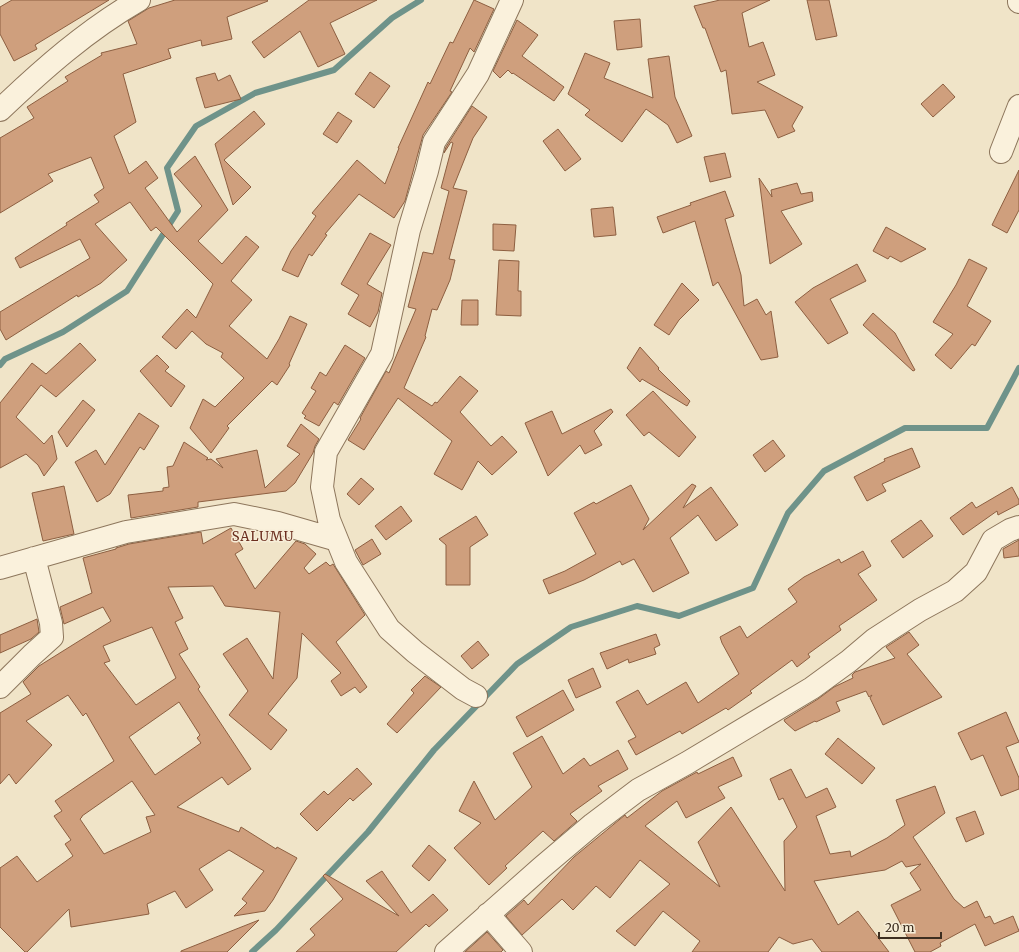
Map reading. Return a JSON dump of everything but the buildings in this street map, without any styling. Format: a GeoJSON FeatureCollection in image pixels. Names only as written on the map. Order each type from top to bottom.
{"type":"FeatureCollection","features":[{"type":"Feature","properties":{"kind":"street"},"geometry":{"type":"LineString","coordinates":[[0,110],[77,42],[138,0]]}},
{"type":"Feature","properties":{"kind":"street"},"geometry":{"type":"LineString","coordinates":[[476,696],[463,689],[415,652],[389,629],[346,562],[329,520],[322,487],[326,452],[382,354],[409,230],[434,142],[478,74],[512,0]]}},
{"type":"Feature","properties":{"kind":"street"},"geometry":{"type":"LineString","coordinates":[[1001,152],[1019,106]]}},
{"type":"Feature","properties":{"kind":"street"},"geometry":{"type":"LineString","coordinates":[[0,568],[126,532],[234,514],[278,523],[337,540]]}},
{"type":"Feature","properties":{"kind":"street"},"geometry":{"type":"LineString","coordinates":[[446,952],[593,824],[638,790],[687,764],[812,688],[849,661],[875,639],[920,610],[955,592],[976,572],[994,540],[1010,530],[1019,527]]}},
{"type":"Feature","properties":{"kind":"street"},"geometry":{"type":"LineString","coordinates":[[0,687],[52,637],[51,623],[34,558]]}},
{"type":"Feature","properties":{"kind":"street"},"geometry":{"type":"LineString","coordinates":[[488,914],[521,952]]}},
{"type":"Feature","properties":{"kind":"waterway"},"geometry":{"type":"LineString","coordinates":[[0,365],[5,359],[63,332],[127,291],[178,211],[167,168],[196,126],[255,93],[334,70],[392,18],[421,0]]}},
{"type":"Feature","properties":{"kind":"waterway"},"geometry":{"type":"LineString","coordinates":[[252,952],[276,930],[368,832],[434,750],[517,664],[571,627],[637,606],[679,616],[753,588],[788,513],[824,471],[905,428],[987,428],[1019,368]]}},
{"type":"Feature","properties":{"kind":"district","name":"SALUMU"},"geometry":{"type":"Point","coordinates":[263,536]}}]}
